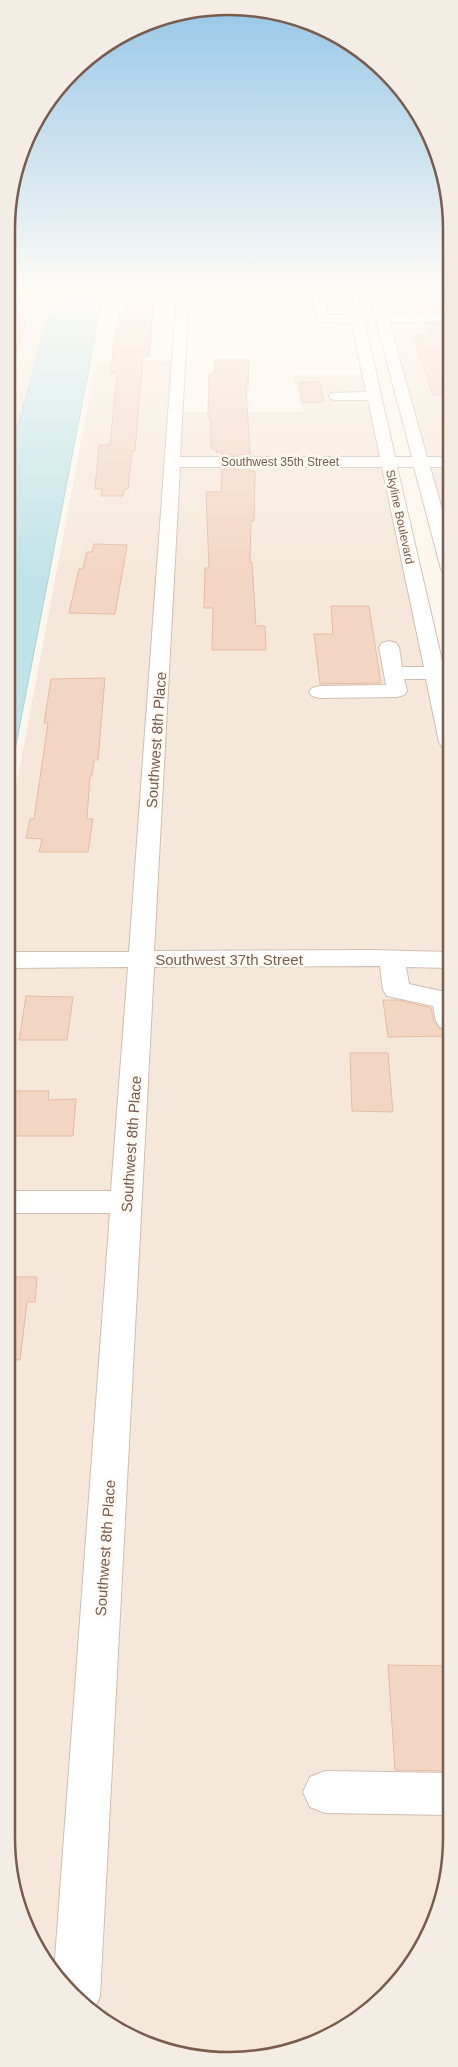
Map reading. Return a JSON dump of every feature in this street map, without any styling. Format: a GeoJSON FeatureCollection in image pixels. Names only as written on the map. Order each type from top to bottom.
{"type":"FeatureCollection","features":[{"type":"Feature","properties":{"kind":"street","name":"Southwest 8th Place"},"geometry":{"type":"LineString","coordinates":[[77,1988],[177,387]]}},
{"type":"Feature","properties":{"kind":"street"},"geometry":{"type":"LineString","coordinates":[[400,387],[443,544]]}},
{"type":"Feature","properties":{"kind":"street"},"geometry":{"type":"LineString","coordinates":[[335,390],[372,390]]}},
{"type":"Feature","properties":{"kind":"street","name":"Skyline Boulevard"},"geometry":{"type":"LineString","coordinates":[[372,390],[439,666],[443,694]]}},
{"type":"Feature","properties":{"kind":"street","name":"Southwest 35th Street"},"geometry":{"type":"LineString","coordinates":[[172,462],[420,462]]}},
{"type":"Feature","properties":{"kind":"street"},"geometry":{"type":"LineString","coordinates":[[420,462],[443,462]]}},
{"type":"Feature","properties":{"kind":"street"},"geometry":{"type":"LineString","coordinates":[[319,692],[396,691],[389,647]]}},
{"type":"Feature","properties":{"kind":"street"},"geometry":{"type":"LineString","coordinates":[[394,673],[439,666]]}},
{"type":"Feature","properties":{"kind":"street"},"geometry":{"type":"LineString","coordinates":[[392,959],[396,990],[443,1000]]}},
{"type":"Feature","properties":{"kind":"street","name":"Southwest 37th Street"},"geometry":{"type":"LineString","coordinates":[[15,960],[443,960]]}},
{"type":"Feature","properties":{"kind":"street"},"geometry":{"type":"LineString","coordinates":[[15,1202],[127,1202]]}},
{"type":"Feature","properties":{"kind":"street"},"geometry":{"type":"LineString","coordinates":[[325,1792],[443,1794]]}},
{"type":"Feature","properties":{"kind":"shaded area"},"geometry":{"type":"Polygon","coordinates":[[[15,387],[29,387],[15,435],[15,387]]]}},
{"type":"Feature","properties":{"kind":"shaded area"},"geometry":{"type":"Polygon","coordinates":[[[91,387],[181,387],[181,412],[303,412],[296,387],[365,387],[443,757],[443,1852],[436,1893],[427,1920],[407,1957],[390,1979],[359,2008],[324,2030],[298,2041],[271,2048],[243,2052],[215,2052],[187,2048],[147,2036],[110,2016],[88,1999],[68,1979],[51,1957],[31,1920],[19,1880],[15,1852],[15,792],[91,387]]]}},
{"type":"Feature","properties":{"kind":"shaded area"},"geometry":{"type":"Polygon","coordinates":[[[408,387],[443,387],[443,514],[408,387]]]}},
{"type":"Feature","properties":{"kind":"water"},"geometry":{"type":"Polygon","coordinates":[[[29,387],[85,387],[15,750],[15,435],[29,387]]]}},
{"type":"Feature","properties":{"kind":"building"},"geometry":{"type":"Polygon","coordinates":[[[116,387],[140,387],[135,451],[132,451],[128,489],[124,489],[123,496],[101,496],[102,489],[95,489],[99,445],[110,445],[116,387]]]}},
{"type":"Feature","properties":{"kind":"building"},"geometry":{"type":"Polygon","coordinates":[[[209,387],[246,387],[250,455],[222,455],[222,452],[216,452],[216,449],[211,449],[211,418],[208,418],[209,387]]]}},
{"type":"Feature","properties":{"kind":"building"},"geometry":{"type":"Polygon","coordinates":[[[300,387],[321,387],[324,402],[302,402],[300,387]]]}},
{"type":"Feature","properties":{"kind":"building"},"geometry":{"type":"Polygon","coordinates":[[[430,387],[443,387],[443,395],[433,395],[430,387]]]}},
{"type":"Feature","properties":{"kind":"building"},"geometry":{"type":"Polygon","coordinates":[[[222,469],[250,469],[250,471],[255,471],[254,521],[251,521],[250,562],[252,562],[256,626],[265,626],[266,650],[212,650],[213,608],[204,608],[205,568],[209,568],[206,492],[221,492],[222,469]]]}},
{"type":"Feature","properties":{"kind":"building"},"geometry":{"type":"Polygon","coordinates":[[[94,544],[127,545],[115,614],[69,613],[79,569],[83,569],[87,552],[92,552],[94,544]]]}},
{"type":"Feature","properties":{"kind":"building"},"geometry":{"type":"Polygon","coordinates":[[[331,606],[369,606],[381,683],[320,684],[314,634],[333,634],[331,606]]]}},
{"type":"Feature","properties":{"kind":"building"},"geometry":{"type":"Polygon","coordinates":[[[105,678],[98,760],[94,760],[92,776],[90,776],[87,819],[93,819],[88,852],[39,852],[42,839],[26,838],[30,819],[34,819],[48,723],[44,723],[51,679],[105,678]]]}},
{"type":"Feature","properties":{"kind":"building"},"geometry":{"type":"Polygon","coordinates":[[[26,996],[73,997],[67,1040],[19,1040],[26,996]]]}},
{"type":"Feature","properties":{"kind":"building"},"geometry":{"type":"Polygon","coordinates":[[[383,1000],[398,1000],[431,1008],[434,1022],[443,1030],[443,1036],[388,1037],[383,1000]]]}},
{"type":"Feature","properties":{"kind":"building"},"geometry":{"type":"Polygon","coordinates":[[[350,1053],[388,1053],[393,1112],[352,1111],[350,1053]]]}},
{"type":"Feature","properties":{"kind":"building"},"geometry":{"type":"Polygon","coordinates":[[[15,1091],[49,1091],[48,1100],[76,1099],[73,1136],[15,1136],[15,1091]]]}},
{"type":"Feature","properties":{"kind":"building"},"geometry":{"type":"Polygon","coordinates":[[[15,1277],[37,1277],[35,1302],[27,1302],[20,1360],[15,1360],[15,1277]]]}},
{"type":"Feature","properties":{"kind":"building"},"geometry":{"type":"Polygon","coordinates":[[[388,1665],[443,1666],[443,1771],[395,1770],[388,1665]]]}}]}
